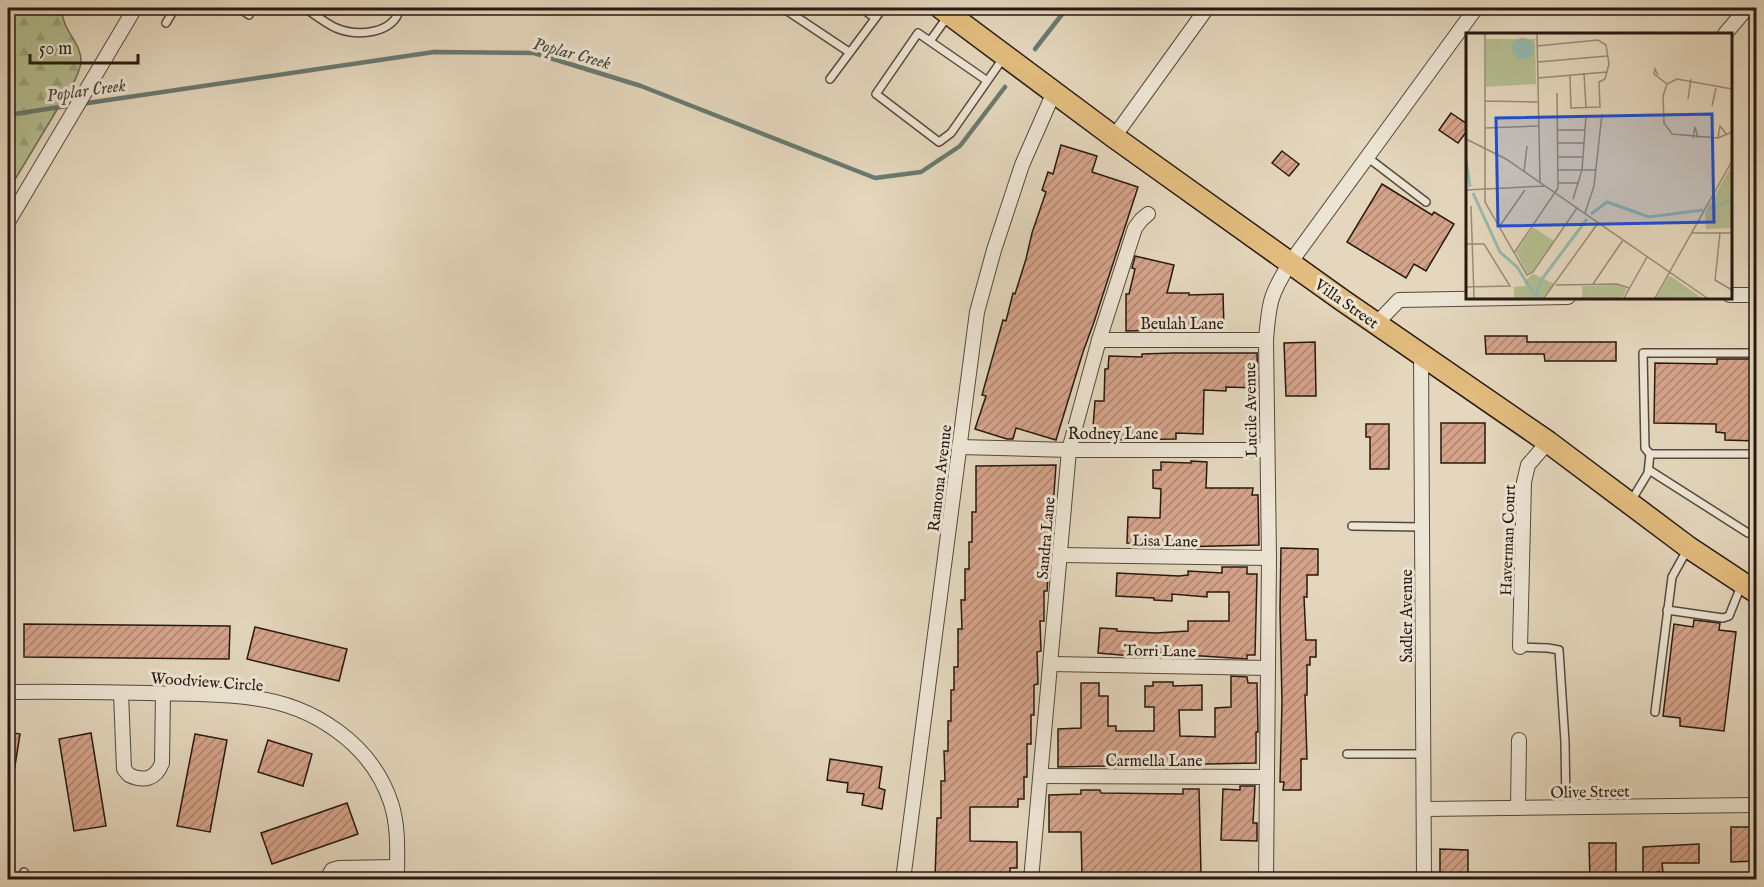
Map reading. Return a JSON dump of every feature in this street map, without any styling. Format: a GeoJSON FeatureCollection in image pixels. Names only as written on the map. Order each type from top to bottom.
{"type":"FeatureCollection","features":[{"type":"Feature","properties":{"kind":"main road","name":"Villa Street"},"geometry":{"type":"LineString","coordinates":[[946,10],[1114,137],[1290,263],[1548,442],[1688,547],[1749,588]]}},
{"type":"Feature","properties":{"kind":"street"},"geometry":{"type":"LineString","coordinates":[[8,222],[135,8]]}},
{"type":"Feature","properties":{"kind":"street"},"geometry":{"type":"LineString","coordinates":[[1114,137],[1207,8]]}},
{"type":"Feature","properties":{"kind":"street","name":"Lucile Avenue"},"geometry":{"type":"LineString","coordinates":[[1266,879],[1269,558],[1266,339],[1269,303],[1273,290],[1290,263],[1476,8]]}},
{"type":"Feature","properties":{"kind":"street"},"geometry":{"type":"LineString","coordinates":[[1726,33],[1747,8]]}},
{"type":"Feature","properties":{"kind":"street","name":"Ramona Avenue"},"geometry":{"type":"LineString","coordinates":[[903,879],[978,312],[991,261],[1022,165],[1054,92]]}},
{"type":"Feature","properties":{"kind":"street","name":"Sandra Lane"},"geometry":{"type":"LineString","coordinates":[[1031,879],[1042,776],[1069,450],[1099,340],[1136,228],[1148,214]]}},
{"type":"Feature","properties":{"kind":"street"},"geometry":{"type":"LineString","coordinates":[[1731,295],[1756,295]]}},
{"type":"Feature","properties":{"kind":"street"},"geometry":{"type":"LineString","coordinates":[[1377,323],[1399,300],[1492,298]]}},
{"type":"Feature","properties":{"kind":"street","name":"Beulah Lane"},"geometry":{"type":"LineString","coordinates":[[1099,340],[1266,339]]}},
{"type":"Feature","properties":{"kind":"street","name":"Sadler Avenue"},"geometry":{"type":"LineString","coordinates":[[1420,353],[1424,879]]}},
{"type":"Feature","properties":{"kind":"street","name":"Haverman Court"},"geometry":{"type":"LineString","coordinates":[[1520,647],[1524,482],[1528,465],[1548,442]]}},
{"type":"Feature","properties":{"kind":"street","name":"Rodney Lane"},"geometry":{"type":"LineString","coordinates":[[959,447],[1069,450],[1266,450]]}},
{"type":"Feature","properties":{"kind":"street","name":"Lisa Lane"},"geometry":{"type":"LineString","coordinates":[[1060,555],[1269,558]]}},
{"type":"Feature","properties":{"kind":"street","name":"Torri Lane"},"geometry":{"type":"LineString","coordinates":[[1051,664],[1268,668]]}},
{"type":"Feature","properties":{"kind":"street","name":"Woodview Circle"},"geometry":{"type":"LineString","coordinates":[[8,692],[232,696],[277,702],[307,714],[335,729],[352,742],[380,778],[394,814],[397,873]]}},
{"type":"Feature","properties":{"kind":"street"},"geometry":{"type":"LineString","coordinates":[[121,693],[124,769],[129,775],[144,779],[153,777],[159,772],[162,763],[163,694]]}},
{"type":"Feature","properties":{"kind":"street"},"geometry":{"type":"LineString","coordinates":[[1518,808],[1519,740]]}},
{"type":"Feature","properties":{"kind":"street","name":"Carmella Lane"},"geometry":{"type":"LineString","coordinates":[[1042,776],[1266,777]]}},
{"type":"Feature","properties":{"kind":"street","name":"Olive Street"},"geometry":{"type":"LineString","coordinates":[[1425,809],[1756,805]]}},
{"type":"Feature","properties":{"kind":"street"},"geometry":{"type":"LineString","coordinates":[[326,879],[332,870],[339,868],[397,873]]}},
{"type":"Feature","properties":{"kind":"lane"},"geometry":{"type":"LineString","coordinates":[[166,23],[175,8]]}},
{"type":"Feature","properties":{"kind":"lane"},"geometry":{"type":"LineString","coordinates":[[239,8],[249,15]]}},
{"type":"Feature","properties":{"kind":"lane"},"geometry":{"type":"LineString","coordinates":[[305,8],[337,28],[359,33],[381,30],[398,15],[400,8]]}},
{"type":"Feature","properties":{"kind":"lane"},"geometry":{"type":"LineString","coordinates":[[783,8],[849,52]]}},
{"type":"Feature","properties":{"kind":"lane"},"geometry":{"type":"LineString","coordinates":[[861,8],[875,18]]}},
{"type":"Feature","properties":{"kind":"lane"},"geometry":{"type":"LineString","coordinates":[[830,79],[883,8]]}},
{"type":"Feature","properties":{"kind":"lane"},"geometry":{"type":"LineString","coordinates":[[930,41],[946,10]]}},
{"type":"Feature","properties":{"kind":"lane"},"geometry":{"type":"LineString","coordinates":[[986,80],[918,33],[876,94],[939,142],[951,133],[1005,56]]}},
{"type":"Feature","properties":{"kind":"lane"},"geometry":{"type":"LineString","coordinates":[[1367,157],[1426,202]]}},
{"type":"Feature","properties":{"kind":"lane"},"geometry":{"type":"LineString","coordinates":[[1630,503],[1649,470],[1644,353],[1756,353]]}},
{"type":"Feature","properties":{"kind":"lane"},"geometry":{"type":"LineString","coordinates":[[1647,451],[1756,454]]}},
{"type":"Feature","properties":{"kind":"lane"},"geometry":{"type":"LineString","coordinates":[[1649,470],[1748,533],[1756,533]]}},
{"type":"Feature","properties":{"kind":"lane"},"geometry":{"type":"LineString","coordinates":[[1352,526],[1422,527]]}},
{"type":"Feature","properties":{"kind":"lane"},"geometry":{"type":"LineString","coordinates":[[1655,712],[1672,577],[1688,547]]}},
{"type":"Feature","properties":{"kind":"lane"},"geometry":{"type":"LineString","coordinates":[[1667,610],[1723,618],[1729,616],[1749,588]]}},
{"type":"Feature","properties":{"kind":"lane"},"geometry":{"type":"LineString","coordinates":[[1520,647],[1558,650],[1565,742],[1566,808]]}},
{"type":"Feature","properties":{"kind":"lane"},"geometry":{"type":"LineString","coordinates":[[1347,754],[1424,754]]}},
{"type":"Feature","properties":{"kind":"green space"},"geometry":{"type":"Polygon","coordinates":[[[8,8],[62,8],[65,23],[78,48],[81,62],[75,80],[8,191],[8,8]]]}},
{"type":"Feature","properties":{"kind":"building"},"geometry":{"type":"Polygon","coordinates":[[[1451,113],[1466,123],[1466,132],[1458,143],[1439,130],[1451,113]]]}},
{"type":"Feature","properties":{"kind":"building"},"geometry":{"type":"Polygon","coordinates":[[[1061,145],[1097,156],[1092,172],[1138,187],[1056,440],[1016,428],[1013,439],[1007,439],[975,429],[986,396],[982,395],[1003,320],[1006,321],[1046,192],[1042,190],[1048,172],[1053,174],[1061,145]]]}},
{"type":"Feature","properties":{"kind":"building"},"geometry":{"type":"Polygon","coordinates":[[[1282,151],[1299,164],[1289,176],[1272,163],[1282,151]]]}},
{"type":"Feature","properties":{"kind":"building"},"geometry":{"type":"Polygon","coordinates":[[[1382,184],[1432,215],[1434,212],[1454,224],[1426,271],[1414,264],[1406,278],[1347,242],[1382,184]]]}},
{"type":"Feature","properties":{"kind":"building"},"geometry":{"type":"Polygon","coordinates":[[[1135,256],[1174,265],[1167,293],[1223,294],[1224,329],[1126,331],[1126,294],[1129,294],[1135,269],[1132,268],[1135,256]]]}},
{"type":"Feature","properties":{"kind":"building"},"geometry":{"type":"Polygon","coordinates":[[[1485,336],[1527,336],[1527,342],[1616,342],[1616,361],[1545,361],[1544,354],[1486,354],[1485,336]]]}},
{"type":"Feature","properties":{"kind":"building"},"geometry":{"type":"Polygon","coordinates":[[[1315,342],[1316,396],[1286,396],[1284,343],[1315,342]]]}},
{"type":"Feature","properties":{"kind":"building"},"geometry":{"type":"Polygon","coordinates":[[[1257,353],[1258,388],[1226,387],[1226,391],[1204,390],[1203,434],[1176,433],[1176,439],[1092,440],[1095,401],[1104,401],[1105,369],[1108,369],[1109,356],[1142,357],[1142,354],[1257,353]]]}},
{"type":"Feature","properties":{"kind":"building"},"geometry":{"type":"Polygon","coordinates":[[[1717,359],[1756,359],[1756,441],[1725,440],[1725,433],[1716,432],[1716,424],[1654,423],[1655,363],[1717,364],[1717,359]]]}},
{"type":"Feature","properties":{"kind":"building"},"geometry":{"type":"Polygon","coordinates":[[[1441,423],[1485,423],[1485,463],[1441,463],[1441,423]]]}},
{"type":"Feature","properties":{"kind":"building"},"geometry":{"type":"Polygon","coordinates":[[[1366,424],[1389,424],[1389,469],[1370,469],[1370,437],[1366,437],[1366,424]]]}},
{"type":"Feature","properties":{"kind":"building"},"geometry":{"type":"Polygon","coordinates":[[[1191,461],[1207,462],[1206,488],[1253,488],[1252,495],[1258,495],[1259,545],[1176,547],[1127,543],[1128,517],[1160,518],[1161,489],[1153,488],[1153,470],[1161,470],[1161,462],[1191,463],[1191,461]]]}},
{"type":"Feature","properties":{"kind":"building"},"geometry":{"type":"Polygon","coordinates":[[[1056,465],[1047,591],[1044,591],[1044,621],[1040,621],[1041,651],[1037,652],[1038,684],[1034,685],[1034,715],[1031,715],[1031,744],[1027,744],[1024,799],[1018,799],[1018,807],[970,807],[970,841],[1017,842],[1017,868],[1010,868],[1010,879],[935,879],[937,818],[941,818],[941,781],[945,781],[944,751],[948,751],[948,721],[951,721],[954,667],[958,667],[958,629],[962,629],[961,600],[965,600],[965,569],[969,569],[972,512],[976,512],[976,466],[1056,465]]]}},
{"type":"Feature","properties":{"kind":"building"},"geometry":{"type":"Polygon","coordinates":[[[1281,548],[1318,549],[1318,575],[1307,575],[1307,597],[1304,597],[1306,640],[1316,640],[1316,657],[1310,657],[1310,665],[1307,665],[1307,695],[1305,695],[1307,759],[1301,759],[1301,790],[1283,790],[1284,782],[1280,782],[1281,548]]]}},
{"type":"Feature","properties":{"kind":"building"},"geometry":{"type":"Polygon","coordinates":[[[1222,567],[1247,567],[1247,574],[1257,574],[1255,655],[1247,655],[1247,659],[1187,655],[1188,653],[1144,653],[1144,657],[1098,653],[1100,628],[1156,633],[1188,631],[1188,621],[1229,621],[1229,592],[1207,592],[1207,597],[1172,594],[1172,601],[1116,596],[1117,573],[1179,576],[1188,575],[1188,571],[1222,573],[1222,567]]]}},
{"type":"Feature","properties":{"kind":"building"},"geometry":{"type":"Polygon","coordinates":[[[1694,620],[1720,623],[1719,630],[1736,632],[1724,731],[1680,726],[1680,718],[1663,716],[1674,624],[1693,627],[1694,620]]]}},
{"type":"Feature","properties":{"kind":"building"},"geometry":{"type":"Polygon","coordinates":[[[24,624],[230,626],[229,659],[24,657],[24,624]]]}},
{"type":"Feature","properties":{"kind":"building"},"geometry":{"type":"Polygon","coordinates":[[[255,627],[347,649],[339,681],[247,659],[255,627]]]}},
{"type":"Feature","properties":{"kind":"building"},"geometry":{"type":"Polygon","coordinates":[[[1231,676],[1247,677],[1248,683],[1257,683],[1256,763],[1058,767],[1058,729],[1081,728],[1081,683],[1099,683],[1099,696],[1108,696],[1108,726],[1116,726],[1116,731],[1154,731],[1154,707],[1145,707],[1145,686],[1153,686],[1153,682],[1173,682],[1173,686],[1202,685],[1202,710],[1179,710],[1180,736],[1215,737],[1215,708],[1231,707],[1231,676]]]}},
{"type":"Feature","properties":{"kind":"building"},"geometry":{"type":"Polygon","coordinates":[[[8,732],[20,734],[14,772],[8,771],[8,732]]]}},
{"type":"Feature","properties":{"kind":"building"},"geometry":{"type":"Polygon","coordinates":[[[91,733],[106,826],[74,831],[59,739],[91,733]]]}},
{"type":"Feature","properties":{"kind":"building"},"geometry":{"type":"Polygon","coordinates":[[[195,734],[227,740],[210,832],[177,826],[195,734]]]}},
{"type":"Feature","properties":{"kind":"building"},"geometry":{"type":"Polygon","coordinates":[[[268,740],[312,754],[303,786],[258,772],[268,740]]]}},
{"type":"Feature","properties":{"kind":"building"},"geometry":{"type":"Polygon","coordinates":[[[830,759],[882,767],[879,788],[885,790],[882,809],[862,805],[864,794],[847,792],[848,783],[827,780],[830,759]]]}},
{"type":"Feature","properties":{"kind":"building"},"geometry":{"type":"Polygon","coordinates":[[[1240,786],[1255,786],[1253,823],[1257,823],[1257,841],[1221,840],[1223,789],[1240,790],[1240,786]]]}},
{"type":"Feature","properties":{"kind":"building"},"geometry":{"type":"Polygon","coordinates":[[[1183,789],[1199,789],[1201,874],[1082,877],[1081,832],[1049,832],[1049,795],[1081,794],[1081,790],[1100,790],[1101,793],[1183,794],[1183,789]]]}},
{"type":"Feature","properties":{"kind":"building"},"geometry":{"type":"Polygon","coordinates":[[[347,803],[358,834],[272,864],[261,833],[347,803]]]}},
{"type":"Feature","properties":{"kind":"building"},"geometry":{"type":"Polygon","coordinates":[[[1731,827],[1751,827],[1751,839],[1756,839],[1756,861],[1731,862],[1731,827]]]}},
{"type":"Feature","properties":{"kind":"building"},"geometry":{"type":"Polygon","coordinates":[[[1589,843],[1616,843],[1616,879],[1590,879],[1589,843]]]}},
{"type":"Feature","properties":{"kind":"building"},"geometry":{"type":"Polygon","coordinates":[[[1699,844],[1699,863],[1662,863],[1663,872],[1657,872],[1657,879],[1646,879],[1646,876],[1643,876],[1643,847],[1699,844]]]}},
{"type":"Feature","properties":{"kind":"building"},"geometry":{"type":"Polygon","coordinates":[[[1440,849],[1468,850],[1468,879],[1440,879],[1440,849]]]}},
{"type":"Feature","properties":{"kind":"waterway","name":"Poplar Creek"},"geometry":{"type":"LineString","coordinates":[[1035,49],[1067,8]]}},
{"type":"Feature","properties":{"kind":"waterway","name":"Poplar Creek"},"geometry":{"type":"LineString","coordinates":[[81,104],[434,52],[534,53],[641,86],[875,178],[921,172],[960,146],[1005,87]]}},
{"type":"Feature","properties":{"kind":"waterway","name":"Poplar Creek"},"geometry":{"type":"LineString","coordinates":[[8,115],[73,105]]}}]}
